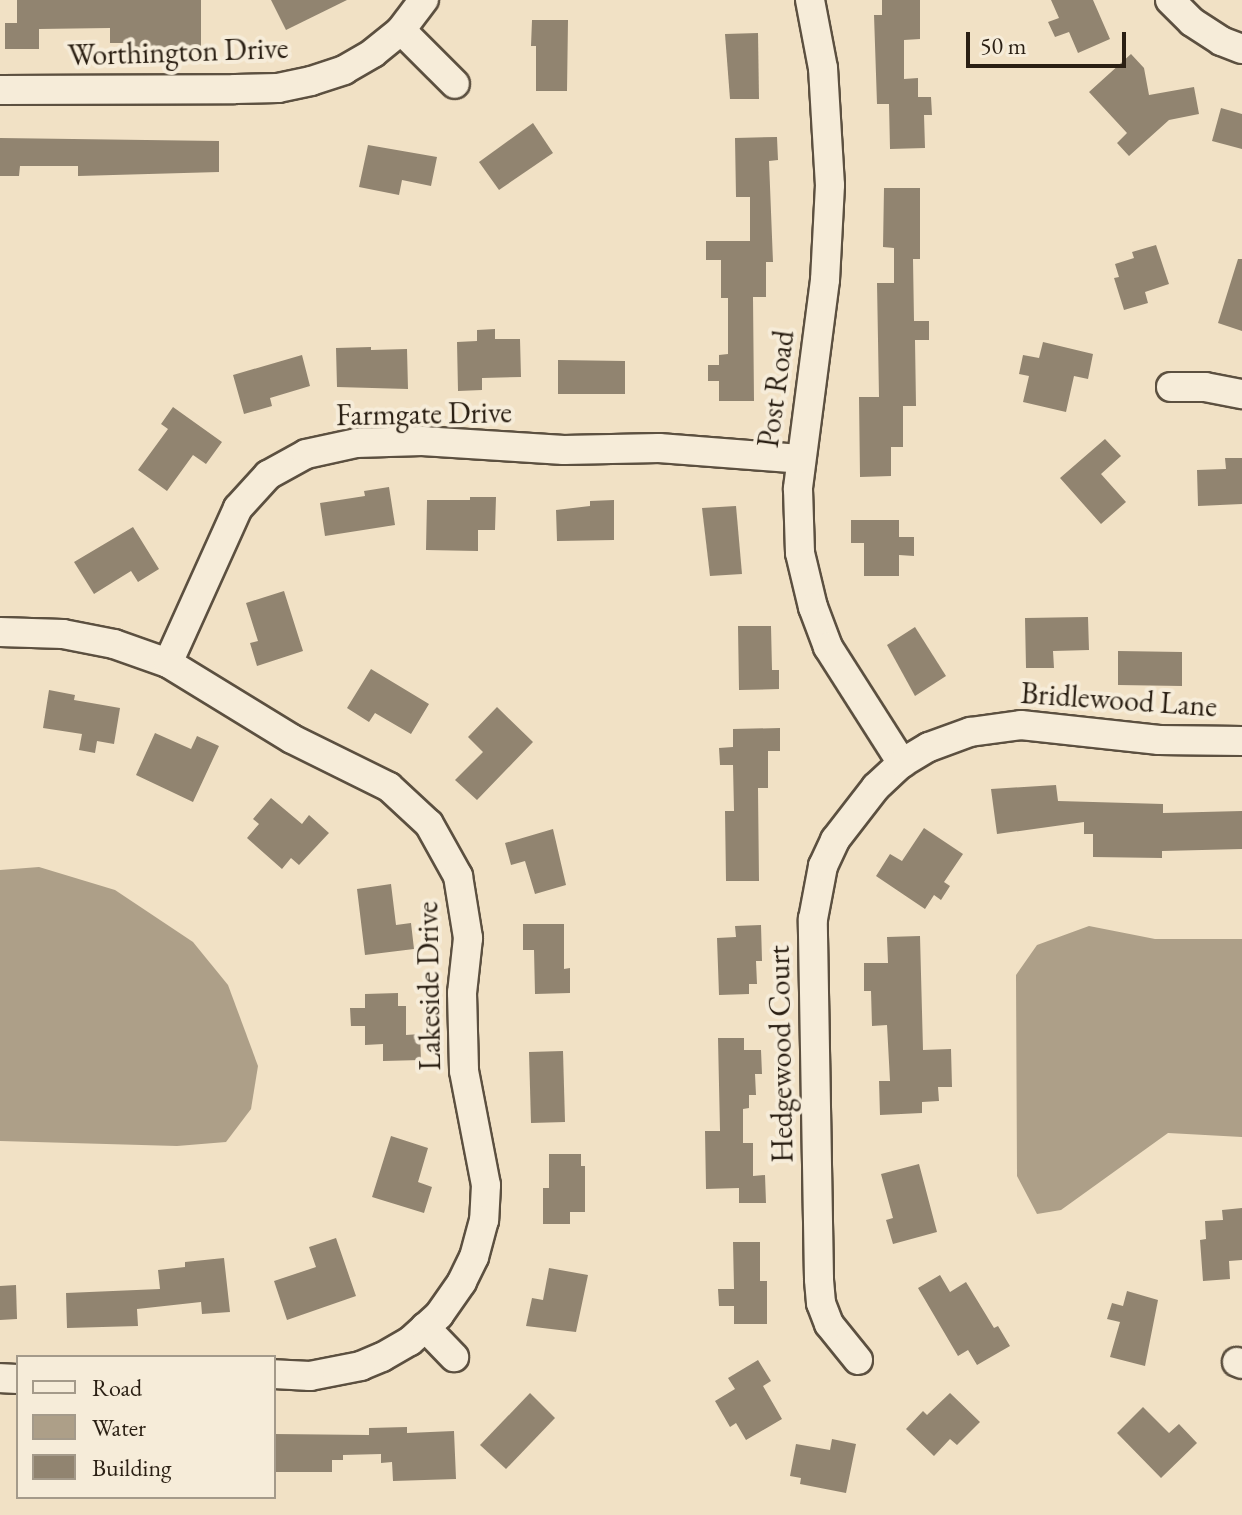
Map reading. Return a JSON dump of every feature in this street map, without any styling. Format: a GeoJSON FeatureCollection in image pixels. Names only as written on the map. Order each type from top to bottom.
{"type":"FeatureCollection","features":[{"type":"Feature","properties":{"kind":"street","name":"Worthington Drive"},"geometry":{"type":"LineString","coordinates":[[0,90],[278,88],[344,70],[401,30],[424,0]]}},
{"type":"Feature","properties":{"kind":"street","name":"Post Road"},"geometry":{"type":"LineString","coordinates":[[810,0],[823,68],[830,185],[825,280],[801,459],[798,529],[813,607],[843,675],[902,763]]}},
{"type":"Feature","properties":{"kind":"street"},"geometry":{"type":"LineString","coordinates":[[1170,0],[1192,22],[1221,41],[1242,49]]}},
{"type":"Feature","properties":{"kind":"street"},"geometry":{"type":"LineString","coordinates":[[401,30],[455,84]]}},
{"type":"Feature","properties":{"kind":"street"},"geometry":{"type":"LineString","coordinates":[[1171,387],[1205,387],[1242,394]]}},
{"type":"Feature","properties":{"kind":"street","name":"Farmgate Drive"},"geometry":{"type":"LineString","coordinates":[[168,663],[238,508],[268,475],[306,454],[356,443],[422,441],[564,450],[659,448],[801,459]]}},
{"type":"Feature","properties":{"kind":"street","name":"Lakeside Drive"},"geometry":{"type":"LineString","coordinates":[[0,632],[63,634],[114,644],[168,663],[292,739],[389,787],[429,824],[458,876],[468,938],[462,993],[462,1057],[486,1185],[484,1220],[474,1257],[462,1282],[410,1341],[361,1366],[310,1376],[276,1374]]}},
{"type":"Feature","properties":{"kind":"street","name":"Bridlewood Lane"},"geometry":{"type":"LineString","coordinates":[[902,763],[929,747],[970,732],[1021,725],[1159,740],[1242,741]]}},
{"type":"Feature","properties":{"kind":"street","name":"Hedgewood Court"},"geometry":{"type":"LineString","coordinates":[[858,1360],[837,1337],[821,1303],[813,919],[823,866],[835,840],[876,787],[902,763]]}},
{"type":"Feature","properties":{"kind":"street"},"geometry":{"type":"LineString","coordinates":[[425,1327],[454,1357]]}},
{"type":"Feature","properties":{"kind":"water"},"geometry":{"type":"Polygon","coordinates":[[[39,867],[115,890],[193,942],[228,985],[258,1066],[251,1109],[226,1142],[177,1146],[0,1141],[0,870],[39,867]]]}},
{"type":"Feature","properties":{"kind":"water"},"geometry":{"type":"Polygon","coordinates":[[[1089,926],[1155,939],[1242,939],[1242,1137],[1168,1133],[1061,1210],[1037,1214],[1017,1176],[1016,975],[1037,945],[1089,926]]]}},
{"type":"Feature","properties":{"kind":"building"},"geometry":{"type":"Polygon","coordinates":[[[17,0],[201,0],[201,47],[124,48],[124,43],[110,43],[110,28],[39,29],[39,49],[5,49],[5,23],[17,23],[17,0]]]}},
{"type":"Feature","properties":{"kind":"building"},"geometry":{"type":"Polygon","coordinates":[[[271,0],[347,0],[286,30],[271,0]]]}},
{"type":"Feature","properties":{"kind":"building"},"geometry":{"type":"Polygon","coordinates":[[[882,0],[920,0],[920,39],[904,40],[904,79],[918,78],[918,97],[931,97],[932,115],[924,115],[925,148],[890,149],[889,104],[877,104],[874,15],[882,15],[882,0]]]}},
{"type":"Feature","properties":{"kind":"building"},"geometry":{"type":"Polygon","coordinates":[[[1051,0],[1093,0],[1110,39],[1078,53],[1069,32],[1055,37],[1048,22],[1059,18],[1051,0]]]}},
{"type":"Feature","properties":{"kind":"building"},"geometry":{"type":"Polygon","coordinates":[[[532,20],[568,20],[567,91],[536,91],[536,46],[531,46],[532,20]]]}},
{"type":"Feature","properties":{"kind":"building"},"geometry":{"type":"Polygon","coordinates":[[[758,33],[759,99],[730,99],[725,34],[758,33]]]}},
{"type":"Feature","properties":{"kind":"building"},"geometry":{"type":"Polygon","coordinates":[[[1131,54],[1144,68],[1149,95],[1194,87],[1199,114],[1169,120],[1129,156],[1117,143],[1127,133],[1089,92],[1131,54]]]}},
{"type":"Feature","properties":{"kind":"building"},"geometry":{"type":"Polygon","coordinates":[[[1221,108],[1242,114],[1242,149],[1212,141],[1221,108]]]}},
{"type":"Feature","properties":{"kind":"building"},"geometry":{"type":"Polygon","coordinates":[[[533,123],[553,153],[499,190],[479,162],[533,123]]]}},
{"type":"Feature","properties":{"kind":"building"},"geometry":{"type":"Polygon","coordinates":[[[777,137],[778,160],[769,161],[773,262],[766,262],[766,297],[753,297],[754,401],[719,401],[719,381],[708,381],[708,365],[719,365],[719,355],[728,354],[728,298],[721,298],[721,260],[706,260],[706,241],[750,241],[750,197],[736,197],[735,138],[777,137]]]}},
{"type":"Feature","properties":{"kind":"building"},"geometry":{"type":"Polygon","coordinates":[[[0,138],[219,141],[219,172],[78,176],[78,166],[20,166],[19,176],[0,176],[0,138]]]}},
{"type":"Feature","properties":{"kind":"building"},"geometry":{"type":"Polygon","coordinates":[[[368,145],[437,157],[431,186],[402,180],[399,195],[359,187],[368,145]]]}},
{"type":"Feature","properties":{"kind":"building"},"geometry":{"type":"Polygon","coordinates":[[[884,188],[920,188],[920,259],[913,259],[914,321],[929,321],[929,340],[915,340],[916,406],[903,406],[903,447],[891,447],[891,476],[860,477],[859,397],[879,397],[877,283],[894,283],[894,248],[883,247],[884,188]]]}},
{"type":"Feature","properties":{"kind":"building"},"geometry":{"type":"Polygon","coordinates":[[[1156,245],[1169,284],[1145,292],[1148,303],[1124,310],[1114,278],[1119,277],[1115,264],[1134,258],[1132,252],[1156,245]]]}},
{"type":"Feature","properties":{"kind":"building"},"geometry":{"type":"Polygon","coordinates":[[[1238,259],[1242,259],[1242,331],[1218,323],[1238,259]]]}},
{"type":"Feature","properties":{"kind":"building"},"geometry":{"type":"Polygon","coordinates":[[[495,329],[495,339],[520,339],[521,377],[482,378],[482,390],[458,391],[457,342],[477,341],[477,330],[495,329]]]}},
{"type":"Feature","properties":{"kind":"building"},"geometry":{"type":"Polygon","coordinates":[[[1043,342],[1093,354],[1088,379],[1074,376],[1066,412],[1023,402],[1029,376],[1019,374],[1023,355],[1039,358],[1043,342]]]}},
{"type":"Feature","properties":{"kind":"building"},"geometry":{"type":"Polygon","coordinates":[[[371,347],[371,350],[407,349],[408,389],[337,387],[336,348],[371,347]]]}},
{"type":"Feature","properties":{"kind":"building"},"geometry":{"type":"Polygon","coordinates":[[[302,355],[310,386],[270,398],[272,406],[244,414],[233,375],[302,355]]]}},
{"type":"Feature","properties":{"kind":"building"},"geometry":{"type":"Polygon","coordinates":[[[558,360],[625,361],[625,394],[558,394],[558,360]]]}},
{"type":"Feature","properties":{"kind":"building"},"geometry":{"type":"Polygon","coordinates":[[[173,407],[222,442],[206,464],[193,455],[167,491],[138,470],[168,429],[161,424],[173,407]]]}},
{"type":"Feature","properties":{"kind":"building"},"geometry":{"type":"Polygon","coordinates":[[[1105,439],[1121,456],[1101,474],[1126,502],[1101,524],[1060,478],[1105,439]]]}},
{"type":"Feature","properties":{"kind":"building"},"geometry":{"type":"Polygon","coordinates":[[[1225,458],[1242,458],[1242,504],[1198,506],[1197,470],[1226,469],[1225,458]]]}},
{"type":"Feature","properties":{"kind":"building"},"geometry":{"type":"Polygon","coordinates":[[[389,487],[395,525],[325,536],[320,503],[365,496],[364,491],[389,487]]]}},
{"type":"Feature","properties":{"kind":"building"},"geometry":{"type":"Polygon","coordinates":[[[470,497],[496,497],[495,530],[478,530],[478,551],[426,550],[427,500],[470,500],[470,497]]]}},
{"type":"Feature","properties":{"kind":"building"},"geometry":{"type":"Polygon","coordinates":[[[614,500],[614,540],[557,541],[556,510],[590,506],[590,501],[614,500]]]}},
{"type":"Feature","properties":{"kind":"building"},"geometry":{"type":"Polygon","coordinates":[[[736,506],[742,574],[710,576],[702,508],[736,506]]]}},
{"type":"Feature","properties":{"kind":"building"},"geometry":{"type":"Polygon","coordinates":[[[851,520],[899,520],[899,537],[914,537],[914,556],[899,555],[899,576],[864,576],[864,543],[851,543],[851,520]]]}},
{"type":"Feature","properties":{"kind":"building"},"geometry":{"type":"Polygon","coordinates":[[[133,527],[159,569],[138,582],[131,571],[94,594],[74,562],[133,527]]]}},
{"type":"Feature","properties":{"kind":"building"},"geometry":{"type":"Polygon","coordinates":[[[284,591],[303,651],[257,666],[250,643],[258,641],[246,603],[284,591]]]}},
{"type":"Feature","properties":{"kind":"building"},"geometry":{"type":"Polygon","coordinates":[[[1088,617],[1089,650],[1053,651],[1054,668],[1026,668],[1025,618],[1088,617]]]}},
{"type":"Feature","properties":{"kind":"building"},"geometry":{"type":"Polygon","coordinates":[[[738,626],[771,626],[772,670],[779,670],[779,689],[739,690],[738,626]]]}},
{"type":"Feature","properties":{"kind":"building"},"geometry":{"type":"Polygon","coordinates":[[[915,627],[946,676],[915,696],[887,645],[915,627]]]}},
{"type":"Feature","properties":{"kind":"building"},"geometry":{"type":"Polygon","coordinates":[[[1118,651],[1182,652],[1182,686],[1118,685],[1118,651]]]}},
{"type":"Feature","properties":{"kind":"building"},"geometry":{"type":"Polygon","coordinates":[[[371,669],[429,704],[411,734],[375,713],[369,722],[347,708],[371,669]]]}},
{"type":"Feature","properties":{"kind":"building"},"geometry":{"type":"Polygon","coordinates":[[[49,690],[75,695],[74,700],[120,708],[114,744],[97,741],[95,753],[79,750],[82,734],[43,728],[49,690]]]}},
{"type":"Feature","properties":{"kind":"building"},"geometry":{"type":"Polygon","coordinates":[[[497,707],[533,742],[477,800],[455,780],[483,752],[468,737],[497,707]]]}},
{"type":"Feature","properties":{"kind":"building"},"geometry":{"type":"Polygon","coordinates":[[[780,728],[780,751],[768,751],[768,788],[758,788],[759,881],[726,881],[725,811],[734,811],[733,765],[720,765],[719,748],[733,747],[733,729],[780,728]]]}},
{"type":"Feature","properties":{"kind":"building"},"geometry":{"type":"Polygon","coordinates":[[[155,733],[191,749],[197,736],[219,746],[193,802],[136,775],[155,733]]]}},
{"type":"Feature","properties":{"kind":"building"},"geometry":{"type":"Polygon","coordinates":[[[1056,785],[1058,801],[1163,804],[1163,813],[1242,811],[1242,849],[1162,851],[1162,858],[1093,857],[1093,834],[1084,834],[1084,822],[997,834],[991,789],[1056,785]]]}},
{"type":"Feature","properties":{"kind":"building"},"geometry":{"type":"Polygon","coordinates":[[[271,798],[302,824],[309,815],[329,833],[299,865],[291,858],[282,869],[247,838],[259,824],[253,819],[271,798]]]}},
{"type":"Feature","properties":{"kind":"building"},"geometry":{"type":"Polygon","coordinates":[[[924,828],[963,854],[944,882],[950,886],[941,900],[934,895],[925,909],[876,876],[890,854],[902,861],[924,828]]]}},
{"type":"Feature","properties":{"kind":"building"},"geometry":{"type":"Polygon","coordinates":[[[553,829],[566,885],[535,894],[525,861],[511,865],[505,843],[553,829]]]}},
{"type":"Feature","properties":{"kind":"building"},"geometry":{"type":"Polygon","coordinates":[[[391,884],[396,925],[411,923],[414,949],[365,955],[357,889],[391,884]]]}},
{"type":"Feature","properties":{"kind":"building"},"geometry":{"type":"Polygon","coordinates":[[[523,924],[564,924],[564,969],[570,968],[570,993],[535,994],[534,950],[523,950],[523,924]]]}},
{"type":"Feature","properties":{"kind":"building"},"geometry":{"type":"Polygon","coordinates":[[[761,925],[762,961],[756,961],[757,984],[749,984],[749,994],[719,995],[717,938],[736,937],[735,926],[761,925]]]}},
{"type":"Feature","properties":{"kind":"building"},"geometry":{"type":"Polygon","coordinates":[[[920,936],[923,1050],[951,1049],[952,1087],[938,1087],[939,1101],[922,1102],[922,1113],[880,1115],[879,1081],[890,1081],[887,1025],[872,1026],[871,991],[864,991],[864,963],[888,963],[887,937],[920,936]]]}},
{"type":"Feature","properties":{"kind":"building"},"geometry":{"type":"Polygon","coordinates":[[[398,993],[398,1006],[406,1006],[406,1035],[420,1034],[421,1060],[383,1061],[383,1044],[365,1045],[365,1026],[351,1026],[350,1008],[365,1008],[365,994],[398,993]]]}},
{"type":"Feature","properties":{"kind":"building"},"geometry":{"type":"Polygon","coordinates":[[[718,1038],[744,1038],[744,1050],[761,1050],[762,1074],[755,1074],[756,1095],[749,1095],[749,1108],[743,1109],[743,1143],[753,1143],[753,1176],[765,1175],[766,1203],[739,1203],[739,1188],[706,1189],[705,1131],[720,1131],[718,1038]]]}},
{"type":"Feature","properties":{"kind":"building"},"geometry":{"type":"Polygon","coordinates":[[[563,1051],[565,1122],[531,1123],[529,1052],[563,1051]]]}},
{"type":"Feature","properties":{"kind":"building"},"geometry":{"type":"Polygon","coordinates":[[[391,1136],[428,1148],[418,1182],[432,1187],[424,1213],[372,1197],[391,1136]]]}},
{"type":"Feature","properties":{"kind":"building"},"geometry":{"type":"Polygon","coordinates":[[[549,1154],[581,1154],[581,1166],[585,1166],[585,1212],[570,1212],[570,1224],[543,1224],[543,1188],[549,1188],[549,1154]]]}},
{"type":"Feature","properties":{"kind":"building"},"geometry":{"type":"Polygon","coordinates":[[[919,1164],[937,1232],[893,1244],[886,1220],[893,1218],[881,1174],[919,1164]]]}},
{"type":"Feature","properties":{"kind":"building"},"geometry":{"type":"Polygon","coordinates":[[[1242,1208],[1242,1260],[1229,1261],[1230,1279],[1203,1281],[1200,1240],[1206,1239],[1205,1221],[1223,1220],[1222,1210],[1242,1208]]]}},
{"type":"Feature","properties":{"kind":"building"},"geometry":{"type":"Polygon","coordinates":[[[336,1238],[356,1296],[287,1320],[274,1281],[316,1267],[309,1247],[336,1238]]]}},
{"type":"Feature","properties":{"kind":"building"},"geometry":{"type":"Polygon","coordinates":[[[733,1242],[760,1242],[760,1281],[767,1281],[767,1324],[734,1324],[734,1306],[719,1306],[718,1289],[734,1289],[733,1242]]]}},
{"type":"Feature","properties":{"kind":"building"},"geometry":{"type":"Polygon","coordinates":[[[224,1258],[230,1312],[202,1314],[201,1302],[137,1309],[138,1326],[67,1328],[66,1293],[160,1289],[158,1270],[185,1267],[185,1262],[224,1258]]]}},
{"type":"Feature","properties":{"kind":"building"},"geometry":{"type":"Polygon","coordinates":[[[549,1268],[588,1275],[576,1332],[526,1326],[532,1298],[543,1300],[549,1268]]]}},
{"type":"Feature","properties":{"kind":"building"},"geometry":{"type":"Polygon","coordinates":[[[940,1275],[950,1292],[966,1282],[994,1328],[998,1326],[1010,1346],[977,1365],[968,1350],[958,1356],[918,1288],[940,1275]]]}},
{"type":"Feature","properties":{"kind":"building"},"geometry":{"type":"Polygon","coordinates":[[[16,1285],[17,1319],[0,1320],[0,1286],[16,1285]]]}},
{"type":"Feature","properties":{"kind":"building"},"geometry":{"type":"Polygon","coordinates":[[[1127,1291],[1158,1300],[1145,1366],[1110,1357],[1120,1322],[1107,1319],[1112,1303],[1123,1306],[1127,1291]]]}},
{"type":"Feature","properties":{"kind":"building"},"geometry":{"type":"Polygon","coordinates":[[[758,1360],[771,1381],[763,1386],[782,1419],[746,1440],[736,1423],[730,1427],[715,1401],[735,1389],[728,1378],[758,1360]]]}},
{"type":"Feature","properties":{"kind":"building"},"geometry":{"type":"Polygon","coordinates":[[[530,1393],[555,1418],[506,1469],[480,1445],[530,1393]]]}},
{"type":"Feature","properties":{"kind":"building"},"geometry":{"type":"Polygon","coordinates":[[[950,1393],[980,1422],[957,1445],[950,1439],[934,1456],[906,1429],[923,1411],[927,1415],[950,1393]]]}},
{"type":"Feature","properties":{"kind":"building"},"geometry":{"type":"Polygon","coordinates":[[[1143,1407],[1169,1433],[1179,1424],[1197,1443],[1161,1478],[1117,1433],[1143,1407]]]}},
{"type":"Feature","properties":{"kind":"building"},"geometry":{"type":"Polygon","coordinates":[[[407,1427],[407,1433],[454,1431],[456,1479],[393,1481],[392,1462],[381,1463],[381,1454],[343,1455],[343,1460],[332,1460],[332,1472],[276,1472],[276,1434],[369,1435],[369,1428],[407,1427]]]}},
{"type":"Feature","properties":{"kind":"building"},"geometry":{"type":"Polygon","coordinates":[[[832,1439],[856,1444],[846,1493],[800,1484],[801,1478],[790,1476],[796,1444],[830,1450],[832,1439]]]}}]}
